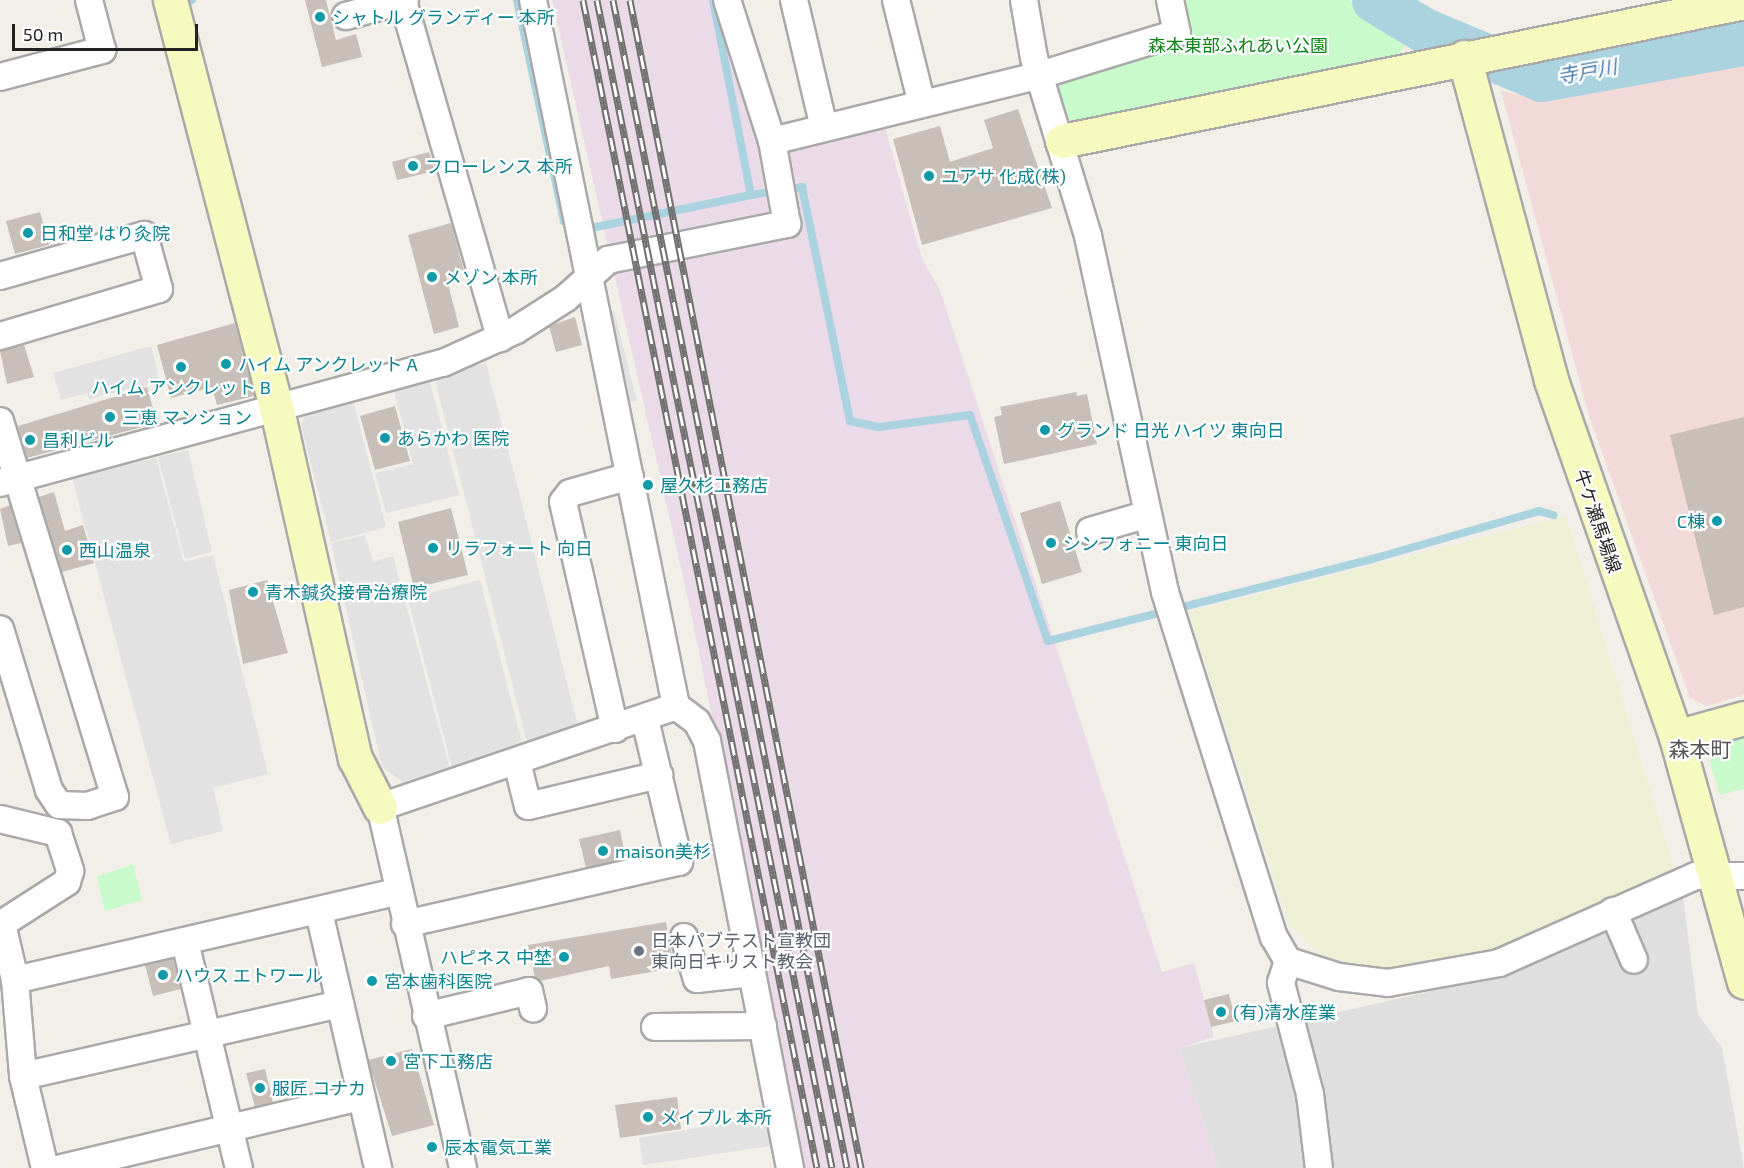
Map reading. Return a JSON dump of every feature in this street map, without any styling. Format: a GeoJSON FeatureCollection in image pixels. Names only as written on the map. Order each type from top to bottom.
{"type":"FeatureCollection","features":[{"type":"Feature","properties":{"kind":"street"},"geometry":{"type":"LineString","coordinates":[[0,77],[102,50],[89,0]]}},
{"type":"Feature","properties":{"kind":"street"},"geometry":{"type":"LineString","coordinates":[[170,0],[277,410],[355,758],[380,807],[397,892],[463,1168]]}},
{"type":"Feature","properties":{"kind":"street"},"geometry":{"type":"LineString","coordinates":[[346,16],[404,0],[501,338]]}},
{"type":"Feature","properties":{"kind":"street"},"geometry":{"type":"LineString","coordinates":[[533,0],[676,706],[697,722],[706,741],[790,1168]]}},
{"type":"Feature","properties":{"kind":"street"},"geometry":{"type":"LineString","coordinates":[[7,481],[277,410],[443,363],[501,338],[590,279],[608,260],[787,224],[772,141],[727,0]]}},
{"type":"Feature","properties":{"kind":"street"},"geometry":{"type":"LineString","coordinates":[[794,0],[824,128]]}},
{"type":"Feature","properties":{"kind":"street"},"geometry":{"type":"LineString","coordinates":[[896,0],[922,104]]}},
{"type":"Feature","properties":{"kind":"street"},"geometry":{"type":"LineString","coordinates":[[1024,0],[1040,75],[1062,141],[1088,236],[1168,604],[1274,938],[1288,961],[1339,977],[1388,983],[1499,963],[1695,876],[1731,876]]}},
{"type":"Feature","properties":{"kind":"street"},"geometry":{"type":"LineString","coordinates":[[772,141],[1040,75],[1177,33],[1170,0]]}},
{"type":"Feature","properties":{"kind":"street"},"geometry":{"type":"LineString","coordinates":[[1062,141],[1464,57],[1744,2]]}},
{"type":"Feature","properties":{"kind":"street","name":"牛ケ瀬馬場線"},"geometry":{"type":"LineString","coordinates":[[1464,57],[1551,380],[1676,737],[1731,876],[1744,982]]}},
{"type":"Feature","properties":{"kind":"street"},"geometry":{"type":"LineString","coordinates":[[0,276],[144,236],[159,289],[0,336]]}},
{"type":"Feature","properties":{"kind":"street"},"geometry":{"type":"LineString","coordinates":[[0,421],[7,481],[115,797],[88,806],[59,805],[49,790],[0,629]]}},
{"type":"Feature","properties":{"kind":"street"},"geometry":{"type":"LineString","coordinates":[[615,729],[562,502],[570,493],[630,476]]}},
{"type":"Feature","properties":{"kind":"street"},"geometry":{"type":"LineString","coordinates":[[1090,531],[1148,514]]}},
{"type":"Feature","properties":{"kind":"street"},"geometry":{"type":"LineString","coordinates":[[380,807],[645,719],[676,706]]}},
{"type":"Feature","properties":{"kind":"street"},"geometry":{"type":"LineString","coordinates":[[1676,737],[1744,718]]}},
{"type":"Feature","properties":{"kind":"street"},"geometry":{"type":"LineString","coordinates":[[405,924],[679,862],[645,719]]}},
{"type":"Feature","properties":{"kind":"street"},"geometry":{"type":"LineString","coordinates":[[517,762],[528,806],[659,775]]}},
{"type":"Feature","properties":{"kind":"street"},"geometry":{"type":"LineString","coordinates":[[0,819],[58,833],[70,871],[67,882],[1,925],[15,980],[23,1076],[45,1168]]}},
{"type":"Feature","properties":{"kind":"street"},"geometry":{"type":"LineString","coordinates":[[15,980],[319,912],[397,892]]}},
{"type":"Feature","properties":{"kind":"street"},"geometry":{"type":"LineString","coordinates":[[1613,911],[1634,960]]}},
{"type":"Feature","properties":{"kind":"street"},"geometry":{"type":"LineString","coordinates":[[319,912],[378,1168]]}},
{"type":"Feature","properties":{"kind":"street"},"geometry":{"type":"LineString","coordinates":[[684,937],[698,980],[752,973]]}},
{"type":"Feature","properties":{"kind":"street"},"geometry":{"type":"LineString","coordinates":[[185,942],[239,1168]]}},
{"type":"Feature","properties":{"kind":"street"},"geometry":{"type":"LineString","coordinates":[[1288,961],[1281,983],[1310,1094],[1319,1168]]}},
{"type":"Feature","properties":{"kind":"street"},"geometry":{"type":"LineString","coordinates":[[426,1016],[529,991],[533,1009]]}},
{"type":"Feature","properties":{"kind":"street"},"geometry":{"type":"LineString","coordinates":[[23,1076],[340,1004]]}},
{"type":"Feature","properties":{"kind":"street"},"geometry":{"type":"LineString","coordinates":[[655,1027],[763,1026]]}},
{"type":"Feature","properties":{"kind":"street"},"geometry":{"type":"LineString","coordinates":[[62,1168],[361,1097]]}},
{"type":"Feature","properties":{"kind":"shaded area"},"geometry":{"type":"Polygon","coordinates":[[[552,0],[717,0],[762,154],[885,127],[922,259],[940,290],[1162,972],[1194,963],[1214,1037],[1180,1048],[1218,1168],[803,1168],[690,608],[552,0]]]}},
{"type":"Feature","properties":{"kind":"shaded area"},"geometry":{"type":"Polygon","coordinates":[[[1744,62],[1744,695],[1707,706],[1690,698],[1589,416],[1501,91],[1546,100],[1744,62]]]}},
{"type":"Feature","properties":{"kind":"shaded area"},"geometry":{"type":"Polygon","coordinates":[[[607,311],[614,311],[637,401],[624,403],[607,311]]]}},
{"type":"Feature","properties":{"kind":"shaded area"},"geometry":{"type":"Polygon","coordinates":[[[151,346],[160,382],[89,399],[87,393],[61,400],[53,373],[151,346]]]}},
{"type":"Feature","properties":{"kind":"shaded area"},"geometry":{"type":"Polygon","coordinates":[[[486,363],[579,730],[528,746],[436,383],[438,377],[486,363]]]}},
{"type":"Feature","properties":{"kind":"shaded area"},"geometry":{"type":"Polygon","coordinates":[[[429,378],[459,495],[386,513],[375,473],[413,464],[393,388],[429,378]]]}},
{"type":"Feature","properties":{"kind":"shaded area"},"geometry":{"type":"Polygon","coordinates":[[[353,400],[386,527],[331,542],[301,425],[305,413],[353,400]]]}},
{"type":"Feature","properties":{"kind":"shaded area"},"geometry":{"type":"Polygon","coordinates":[[[188,450],[212,552],[185,559],[158,457],[188,450]]]}},
{"type":"Feature","properties":{"kind":"shaded area"},"geometry":{"type":"Polygon","coordinates":[[[156,458],[184,562],[213,555],[268,774],[213,788],[223,831],[171,844],[72,478],[156,458]]]}},
{"type":"Feature","properties":{"kind":"shaded area"},"geometry":{"type":"Polygon","coordinates":[[[365,535],[373,562],[393,556],[450,769],[405,784],[382,767],[331,543],[365,535]]]}},
{"type":"Feature","properties":{"kind":"shaded area"},"geometry":{"type":"Polygon","coordinates":[[[480,580],[523,747],[452,768],[408,599],[480,580]]]}},
{"type":"Feature","properties":{"kind":"shaded area"},"geometry":{"type":"Polygon","coordinates":[[[1683,897],[1698,1014],[1722,1048],[1744,1168],[1218,1168],[1180,1048],[1507,974],[1683,897]]]}},
{"type":"Feature","properties":{"kind":"shaded area"},"geometry":{"type":"Polygon","coordinates":[[[772,1115],[777,1145],[643,1165],[639,1138],[772,1115]]]}},
{"type":"Feature","properties":{"kind":"green space","name":"森本東部ふれあい公園"},"geometry":{"type":"Polygon","coordinates":[[[1182,0],[1349,0],[1410,36],[1400,54],[1080,126],[1065,117],[1057,90],[1065,76],[1191,42],[1182,0]]]}},
{"type":"Feature","properties":{"kind":"green space"},"geometry":{"type":"Polygon","coordinates":[[[1566,516],[1675,872],[1497,950],[1390,972],[1329,963],[1290,926],[1189,612],[1566,516]]]}},
{"type":"Feature","properties":{"kind":"green space"},"geometry":{"type":"Polygon","coordinates":[[[1744,733],[1744,789],[1720,795],[1708,756],[1717,741],[1744,733]]]}},
{"type":"Feature","properties":{"kind":"green space"},"geometry":{"type":"Polygon","coordinates":[[[133,864],[142,900],[105,911],[97,877],[133,864]]]}},
{"type":"Feature","properties":{"kind":"building","name":"シャトル グランディー 本所"},"geometry":{"type":"Polygon","coordinates":[[[305,0],[326,0],[336,40],[356,34],[362,57],[322,67],[305,0]]]}},
{"type":"Feature","properties":{"kind":"building","name":"ユアサ 化成(株)"},"geometry":{"type":"Polygon","coordinates":[[[1018,109],[1052,208],[922,245],[893,139],[940,126],[950,162],[993,148],[984,120],[1018,109]]]}},
{"type":"Feature","properties":{"kind":"building","name":"フローレンス 本所"},"geometry":{"type":"Polygon","coordinates":[[[429,152],[435,171],[397,180],[392,162],[429,152]]]}},
{"type":"Feature","properties":{"kind":"building","name":"日和堂 はり灸院"},"geometry":{"type":"Polygon","coordinates":[[[40,212],[49,245],[15,254],[6,221],[40,212]]]}},
{"type":"Feature","properties":{"kind":"building","name":"メゾン 本所"},"geometry":{"type":"Polygon","coordinates":[[[451,223],[464,271],[446,276],[459,327],[434,334],[408,235],[451,223]]]}},
{"type":"Feature","properties":{"kind":"building"},"geometry":{"type":"Polygon","coordinates":[[[575,317],[582,345],[556,352],[549,326],[575,317]]]}},
{"type":"Feature","properties":{"kind":"building"},"geometry":{"type":"Polygon","coordinates":[[[235,323],[254,396],[217,405],[212,387],[171,398],[157,345],[235,323]]]}},
{"type":"Feature","properties":{"kind":"building"},"geometry":{"type":"Polygon","coordinates":[[[24,345],[34,377],[7,384],[0,351],[24,345]]]}},
{"type":"Feature","properties":{"kind":"building","name":"三恵 マンション"},"geometry":{"type":"Polygon","coordinates":[[[147,387],[157,423],[27,458],[18,426],[147,387]]]}},
{"type":"Feature","properties":{"kind":"building","name":"グランド 日光 ハイツ 東向日"},"geometry":{"type":"Polygon","coordinates":[[[1076,392],[1077,396],[1087,394],[1097,444],[1004,464],[994,417],[1002,415],[1000,407],[1076,392]]]}},
{"type":"Feature","properties":{"kind":"building","name":"あらかわ 医院"},"geometry":{"type":"Polygon","coordinates":[[[395,406],[410,461],[375,470],[360,416],[395,406]]]}},
{"type":"Feature","properties":{"kind":"building","name":"C棟"},"geometry":{"type":"Polygon","coordinates":[[[1744,417],[1744,607],[1714,615],[1670,435],[1744,417]]]}},
{"type":"Feature","properties":{"kind":"building","name":"西山温泉"},"geometry":{"type":"Polygon","coordinates":[[[54,492],[65,531],[83,525],[94,563],[62,572],[39,497],[54,492]]]}},
{"type":"Feature","properties":{"kind":"building","name":"シンフォニー 東向日"},"geometry":{"type":"Polygon","coordinates":[[[1060,501],[1082,572],[1042,584],[1020,513],[1060,501]]]}},
{"type":"Feature","properties":{"kind":"building"},"geometry":{"type":"Polygon","coordinates":[[[10,505],[21,543],[8,546],[0,509],[10,505]]]}},
{"type":"Feature","properties":{"kind":"building","name":"リラフォート 向日"},"geometry":{"type":"Polygon","coordinates":[[[451,508],[468,575],[414,588],[398,522],[451,508]]]}},
{"type":"Feature","properties":{"kind":"building"},"geometry":{"type":"Polygon","coordinates":[[[267,580],[288,653],[243,664],[229,590],[267,580]]]}},
{"type":"Feature","properties":{"kind":"building","name":"maison美杉"},"geometry":{"type":"Polygon","coordinates":[[[620,830],[626,859],[586,868],[579,839],[620,830]]]}},
{"type":"Feature","properties":{"kind":"building"},"geometry":{"type":"Polygon","coordinates":[[[666,922],[674,968],[611,979],[609,966],[540,981],[535,978],[528,945],[666,922]]]}},
{"type":"Feature","properties":{"kind":"building","name":"ハウス エトワール"},"geometry":{"type":"Polygon","coordinates":[[[173,959],[181,989],[153,996],[145,965],[173,959]]]}},
{"type":"Feature","properties":{"kind":"building","name":"(有)清水産業"},"geometry":{"type":"Polygon","coordinates":[[[1229,994],[1236,1021],[1211,1027],[1204,1000],[1229,994]]]}},
{"type":"Feature","properties":{"kind":"building"},"geometry":{"type":"Polygon","coordinates":[[[412,1049],[434,1125],[392,1136],[368,1060],[412,1049]]]}},
{"type":"Feature","properties":{"kind":"building","name":"服匠 コナカ"},"geometry":{"type":"Polygon","coordinates":[[[265,1069],[273,1102],[255,1107],[246,1073],[265,1069]]]}},
{"type":"Feature","properties":{"kind":"building","name":"メイプル 本所"},"geometry":{"type":"Polygon","coordinates":[[[677,1097],[681,1129],[620,1138],[615,1105],[677,1097]]]}},
{"type":"Feature","properties":{"kind":"waterway"},"geometry":{"type":"LineString","coordinates":[[184,4],[192,0]]}},
{"type":"Feature","properties":{"kind":"waterway"},"geometry":{"type":"LineString","coordinates":[[517,0],[564,221],[596,227],[751,195]]}},
{"type":"Feature","properties":{"kind":"waterway"},"geometry":{"type":"LineString","coordinates":[[713,0],[751,195],[802,187],[850,421],[879,427],[970,415],[1048,641],[1372,559],[1539,511],[1553,515]]}},
{"type":"Feature","properties":{"kind":"waterway","name":"寺戸川"},"geometry":{"type":"LineString","coordinates":[[1374,0],[1424,30],[1541,79],[1744,43]]}},
{"type":"Feature","properties":{"kind":"railway"},"geometry":{"type":"LineString","coordinates":[[583,0],[817,1168]]}},
{"type":"Feature","properties":{"kind":"railway"},"geometry":{"type":"LineString","coordinates":[[597,0],[832,1168]]}},
{"type":"Feature","properties":{"kind":"railway"},"geometry":{"type":"LineString","coordinates":[[613,0],[847,1168]]}},
{"type":"Feature","properties":{"kind":"railway"},"geometry":{"type":"LineString","coordinates":[[630,0],[861,1168]]}},
{"type":"Feature","properties":{"kind":"place","name":"シャトル グランディー 本所"},"geometry":{"type":"Point","coordinates":[320,17]}},
{"type":"Feature","properties":{"kind":"place","name":"フローレンス 本所"},"geometry":{"type":"Point","coordinates":[413,166]}},
{"type":"Feature","properties":{"kind":"place","name":"ユアサ 化成(株)"},"geometry":{"type":"Point","coordinates":[929,176]}},
{"type":"Feature","properties":{"kind":"place","name":"日和堂 はり灸院"},"geometry":{"type":"Point","coordinates":[28,233]}},
{"type":"Feature","properties":{"kind":"place","name":"メゾン 本所"},"geometry":{"type":"Point","coordinates":[432,277]}},
{"type":"Feature","properties":{"kind":"place","name":"ハイム アンクレット A"},"geometry":{"type":"Point","coordinates":[226,364]}},
{"type":"Feature","properties":{"kind":"place","name":"ハイム アンクレット B"},"geometry":{"type":"Point","coordinates":[181,367]}},
{"type":"Feature","properties":{"kind":"place","name":"三恵 マンション"},"geometry":{"type":"Point","coordinates":[110,417]}},
{"type":"Feature","properties":{"kind":"place","name":"グランド 日光 ハイツ 東向日"},"geometry":{"type":"Point","coordinates":[1045,430]}},
{"type":"Feature","properties":{"kind":"place","name":"あらかわ 医院"},"geometry":{"type":"Point","coordinates":[385,438]}},
{"type":"Feature","properties":{"kind":"place","name":"昌利ビル"},"geometry":{"type":"Point","coordinates":[30,440]}},
{"type":"Feature","properties":{"kind":"place","name":"屋久杉工務店"},"geometry":{"type":"Point","coordinates":[648,485]}},
{"type":"Feature","properties":{"kind":"place","name":"C棟"},"geometry":{"type":"Point","coordinates":[1717,521]}},
{"type":"Feature","properties":{"kind":"place","name":"シンフォニー 東向日"},"geometry":{"type":"Point","coordinates":[1051,543]}},
{"type":"Feature","properties":{"kind":"place","name":"リラフォート 向日"},"geometry":{"type":"Point","coordinates":[433,548]}},
{"type":"Feature","properties":{"kind":"place","name":"西山温泉"},"geometry":{"type":"Point","coordinates":[67,550]}},
{"type":"Feature","properties":{"kind":"place","name":"青木鍼灸接骨治療院"},"geometry":{"type":"Point","coordinates":[253,592]}},
{"type":"Feature","properties":{"kind":"place","name":"maison美杉"},"geometry":{"type":"Point","coordinates":[603,851]}},
{"type":"Feature","properties":{"kind":"place","name":"日本パブテスト宣教団 東向日キリスト教会"},"geometry":{"type":"Point","coordinates":[639,951]}},
{"type":"Feature","properties":{"kind":"place","name":"ハピネス 中埜"},"geometry":{"type":"Point","coordinates":[564,957]}},
{"type":"Feature","properties":{"kind":"place","name":"ハウス エトワール"},"geometry":{"type":"Point","coordinates":[163,975]}},
{"type":"Feature","properties":{"kind":"place","name":"宮本歯科医院"},"geometry":{"type":"Point","coordinates":[372,981]}},
{"type":"Feature","properties":{"kind":"place","name":"(有)清水産業"},"geometry":{"type":"Point","coordinates":[1221,1012]}},
{"type":"Feature","properties":{"kind":"place","name":"宮下工務店"},"geometry":{"type":"Point","coordinates":[391,1061]}},
{"type":"Feature","properties":{"kind":"place","name":"服匠 コナカ"},"geometry":{"type":"Point","coordinates":[260,1088]}},
{"type":"Feature","properties":{"kind":"place","name":"メイプル 本所"},"geometry":{"type":"Point","coordinates":[648,1117]}},
{"type":"Feature","properties":{"kind":"place","name":"辰本電気工業"},"geometry":{"type":"Point","coordinates":[432,1147]}},
{"type":"Feature","properties":{"kind":"district","name":"森本町"},"geometry":{"type":"Point","coordinates":[1700,749]}}]}
